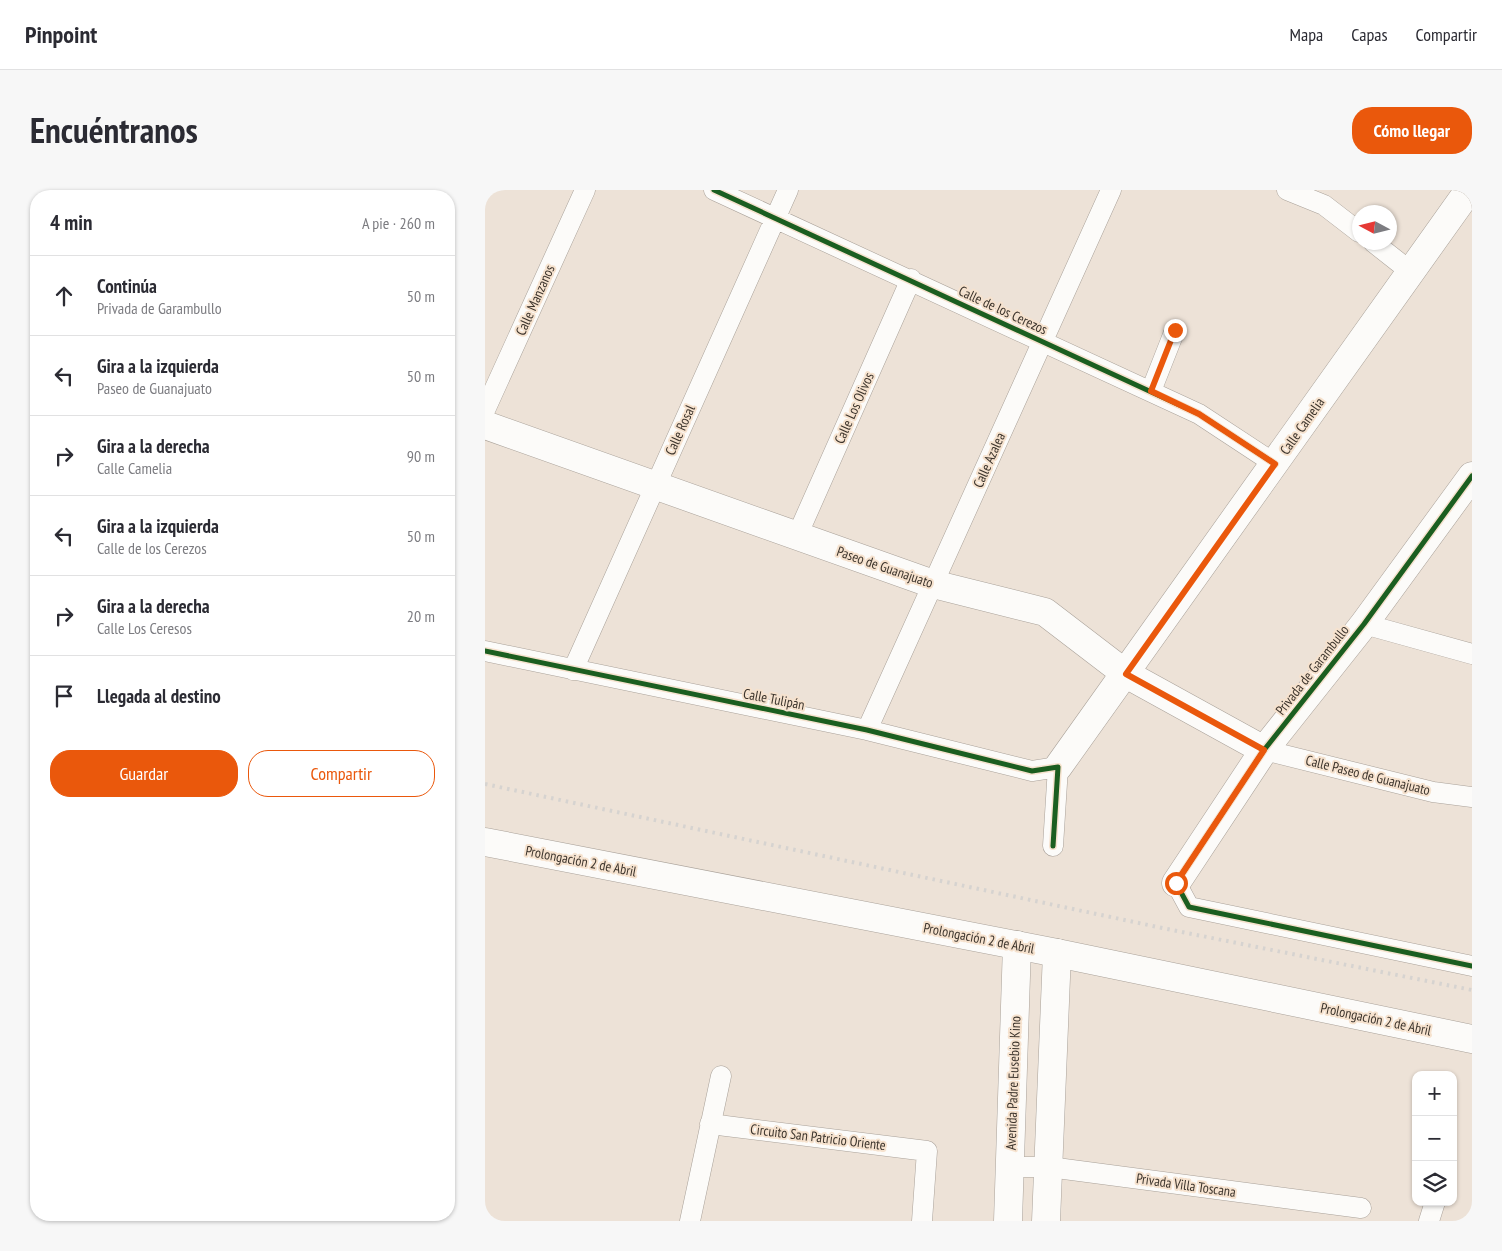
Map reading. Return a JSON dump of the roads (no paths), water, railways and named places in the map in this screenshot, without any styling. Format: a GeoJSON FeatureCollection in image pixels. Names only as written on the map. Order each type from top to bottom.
{"type":"FeatureCollection","features":[{"type":"Feature","properties":{"kind":"main road","name":"Calle Camelia"},"geometry":{"type":"LineString","coordinates":[[1057,767],[1126,674],[1469,190]]}},
{"type":"Feature","properties":{"kind":"main road","name":"Paseo de Guanajuato"},"geometry":{"type":"LineString","coordinates":[[485,425],[933,584],[1045,612],[1126,674],[1264,750]]}},
{"type":"Feature","properties":{"kind":"main road","name":"Privada de Garambullo"},"geometry":{"type":"LineString","coordinates":[[1176,883],[1264,750],[1364,624],[1472,476]]}},
{"type":"Feature","properties":{"kind":"main road","name":"Prolongación 2 de Abril"},"geometry":{"type":"LineString","coordinates":[[485,842],[1017,945],[1472,1039]]}},
{"type":"Feature","properties":{"kind":"main road","name":"Avenida Padre Eusebio Kino"},"geometry":{"type":"LineString","coordinates":[[1008,1221],[1017,945]]}},
{"type":"Feature","properties":{"kind":"main road"},"geometry":{"type":"LineString","coordinates":[[1046,1221],[1057,953]]}},
{"type":"Feature","properties":{"kind":"street","name":"Calle Manzanos"},"geometry":{"type":"LineString","coordinates":[[485,410],[585,190]]}},
{"type":"Feature","properties":{"kind":"street","name":"Calle de los Cerezos"},"geometry":{"type":"LineString","coordinates":[[713,190],[911,279],[1199,414],[1275,464]]}},
{"type":"Feature","properties":{"kind":"street","name":"Calle Rosal"},"geometry":{"type":"LineString","coordinates":[[573,670],[788,190]]}},
{"type":"Feature","properties":{"kind":"street","name":"Calle Azalea"},"geometry":{"type":"LineString","coordinates":[[867,730],[1111,190]]}},
{"type":"Feature","properties":{"kind":"street"},"geometry":{"type":"LineString","coordinates":[[1287,190],[1324,205],[1352,227]]}},
{"type":"Feature","properties":{"kind":"street"},"geometry":{"type":"LineString","coordinates":[[1383,250],[1411,272]]}},
{"type":"Feature","properties":{"kind":"street","name":"Calle Los Olivos"},"geometry":{"type":"LineString","coordinates":[[797,536],[911,279]]}},
{"type":"Feature","properties":{"kind":"street"},"geometry":{"type":"LineString","coordinates":[[1151,391],[1175,330]]}},
{"type":"Feature","properties":{"kind":"street","name":"Privada de Garambullo"},"geometry":{"type":"LineString","coordinates":[[1364,624],[1472,654]]}},
{"type":"Feature","properties":{"kind":"street","name":"Calle Tulipán"},"geometry":{"type":"LineString","coordinates":[[485,651],[867,730],[1032,771],[1057,767]]}},
{"type":"Feature","properties":{"kind":"street","name":"Calle Paseo de Guanajuato"},"geometry":{"type":"LineString","coordinates":[[1264,750],[1433,792],[1472,797]]}},
{"type":"Feature","properties":{"kind":"street"},"geometry":{"type":"LineString","coordinates":[[1053,846],[1057,767]]}},
{"type":"Feature","properties":{"kind":"street"},"geometry":{"type":"LineString","coordinates":[[1176,883],[1189,907],[1472,966]]}},
{"type":"Feature","properties":{"kind":"street"},"geometry":{"type":"LineString","coordinates":[[690,1221],[721,1076]]}},
{"type":"Feature","properties":{"kind":"street","name":"Circuito San Patricio Oriente"},"geometry":{"type":"LineString","coordinates":[[710,1124],[927,1152],[922,1221]]}},
{"type":"Feature","properties":{"kind":"street","name":"Privada Villa Toscana"},"geometry":{"type":"LineString","coordinates":[[1011,1168],[1049,1167],[1361,1208]]}},
{"type":"Feature","properties":{"kind":"street"},"geometry":{"type":"LineString","coordinates":[[1434,1206],[1429,1221],[1434,1221]]}},
{"type":"Feature","properties":{"kind":"railway"},"geometry":{"type":"LineString","coordinates":[[485,784],[1167,929],[1472,990]]}}]}
